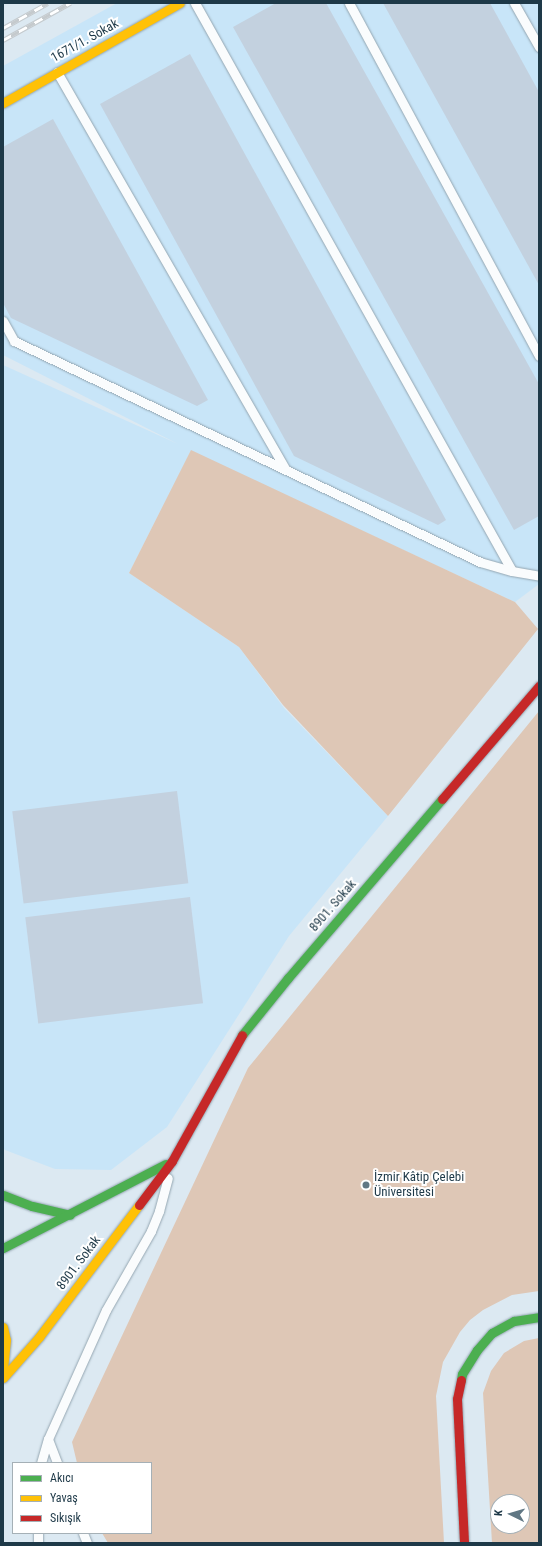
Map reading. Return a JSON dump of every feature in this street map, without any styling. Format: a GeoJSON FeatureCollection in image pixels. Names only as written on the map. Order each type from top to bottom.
{"type":"FeatureCollection","features":[{"type":"Feature","properties":{"kind":"street","name":"1671/1. Sokak"},"geometry":{"type":"LineString","coordinates":[[3,103],[180,3]]}},
{"type":"Feature","properties":{"kind":"street","name":"8901. Sokak"},"geometry":{"type":"LineString","coordinates":[[3,1378],[39,1337],[172,1161],[240,1038],[288,978],[539,686]]}},
{"type":"Feature","properties":{"kind":"street"},"geometry":{"type":"LineString","coordinates":[[3,1248],[70,1215],[172,1161]]}},
{"type":"Feature","properties":{"kind":"street"},"geometry":{"type":"LineString","coordinates":[[3,1195],[32,1206],[70,1215]]}},
{"type":"Feature","properties":{"kind":"street"},"geometry":{"type":"LineString","coordinates":[[464,1543],[458,1399],[462,1374],[477,1350],[492,1333],[514,1321],[539,1317]]}},
{"type":"Feature","properties":{"kind":"street"},"geometry":{"type":"LineString","coordinates":[[3,1327],[6,1340],[3,1367]]}},
{"type":"Feature","properties":{"kind":"lane"},"geometry":{"type":"LineString","coordinates":[[195,3],[512,571]]}},
{"type":"Feature","properties":{"kind":"lane"},"geometry":{"type":"LineString","coordinates":[[349,3],[539,356]]}},
{"type":"Feature","properties":{"kind":"lane"},"geometry":{"type":"LineString","coordinates":[[514,3],[539,47]]}},
{"type":"Feature","properties":{"kind":"lane"},"geometry":{"type":"LineString","coordinates":[[57,72],[286,469]]}},
{"type":"Feature","properties":{"kind":"lane"},"geometry":{"type":"LineString","coordinates":[[3,322],[14,341],[480,562],[512,571],[539,576]]}},
{"type":"Feature","properties":{"kind":"lane"},"geometry":{"type":"LineString","coordinates":[[41,1462],[48,1439],[106,1310],[151,1231],[160,1211],[172,1161]]}},
{"type":"Feature","properties":{"kind":"lane"},"geometry":{"type":"LineString","coordinates":[[48,1439],[57,1462]]}},
{"type":"Feature","properties":{"kind":"shaded area"},"geometry":{"type":"Polygon","coordinates":[[[117,3],[539,3],[539,584],[515,602],[191,451],[129,573],[239,647],[284,708],[388,816],[289,936],[167,1127],[111,1170],[55,1169],[3,1148],[3,365],[178,444],[3,355],[3,66],[117,3]]]}},
{"type":"Feature","properties":{"kind":"shaded area"},"geometry":{"type":"Polygon","coordinates":[[[191,450],[515,602],[538,629],[388,816],[283,705],[239,647],[129,573],[191,450]]]}},
{"type":"Feature","properties":{"kind":"shaded area","name":"İzmir Kâtip Çelebi Üniversitesi"},"geometry":{"type":"Polygon","coordinates":[[[539,711],[539,1291],[512,1295],[483,1310],[470,1320],[460,1332],[443,1362],[436,1396],[444,1543],[108,1543],[103,1534],[152,1534],[152,1462],[77,1462],[72,1442],[248,1068],[539,711]]]}},
{"type":"Feature","properties":{"kind":"shaded area"},"geometry":{"type":"Polygon","coordinates":[[[539,1338],[539,1543],[492,1543],[491,1534],[530,1534],[530,1494],[490,1494],[490,1510],[483,1393],[491,1371],[504,1353],[524,1341],[539,1338]]]}},
{"type":"Feature","properties":{"kind":"building"},"geometry":{"type":"Polygon","coordinates":[[[276,3],[326,3],[539,384],[539,516],[514,530],[233,27],[276,3]]]}},
{"type":"Feature","properties":{"kind":"building"},"geometry":{"type":"Polygon","coordinates":[[[383,3],[490,3],[539,92],[539,285],[383,3]]]}},
{"type":"Feature","properties":{"kind":"building"},"geometry":{"type":"Polygon","coordinates":[[[190,54],[446,520],[438,525],[294,456],[100,104],[190,54]]]}},
{"type":"Feature","properties":{"kind":"building"},"geometry":{"type":"Polygon","coordinates":[[[53,119],[208,400],[197,406],[11,318],[3,303],[3,147],[53,119]]]}},
{"type":"Feature","properties":{"kind":"building"},"geometry":{"type":"Polygon","coordinates":[[[177,791],[188,883],[24,904],[12,811],[177,791]]]}},
{"type":"Feature","properties":{"kind":"building"},"geometry":{"type":"Polygon","coordinates":[[[190,897],[203,1003],[38,1023],[25,917],[190,897]]]}},
{"type":"Feature","properties":{"kind":"railway"},"geometry":{"type":"LineString","coordinates":[[3,28],[48,3]]}},
{"type":"Feature","properties":{"kind":"railway"},"geometry":{"type":"LineString","coordinates":[[3,40],[70,3]]}},
{"type":"Feature","properties":{"kind":"traffic: fast"},"geometry":{"type":"LineString","coordinates":[[242,1035],[288,978],[442,799]]}},
{"type":"Feature","properties":{"kind":"traffic: fast"},"geometry":{"type":"LineString","coordinates":[[3,1248],[166,1164]]}},
{"type":"Feature","properties":{"kind":"traffic: fast"},"geometry":{"type":"LineString","coordinates":[[3,1195],[32,1206],[70,1215]]}},
{"type":"Feature","properties":{"kind":"traffic: fast"},"geometry":{"type":"LineString","coordinates":[[461,1380],[462,1374],[477,1350],[492,1333],[514,1321],[539,1317]]}},
{"type":"Feature","properties":{"kind":"traffic: slow"},"geometry":{"type":"LineString","coordinates":[[3,103],[180,3]]}},
{"type":"Feature","properties":{"kind":"traffic: slow"},"geometry":{"type":"LineString","coordinates":[[3,1378],[39,1337],[139,1205]]}},
{"type":"Feature","properties":{"kind":"traffic: slow"},"geometry":{"type":"LineString","coordinates":[[3,1327],[6,1340],[3,1367]]}},
{"type":"Feature","properties":{"kind":"traffic: jam"},"geometry":{"type":"LineString","coordinates":[[442,799],[539,686]]}},
{"type":"Feature","properties":{"kind":"traffic: jam"},"geometry":{"type":"LineString","coordinates":[[139,1205],[172,1161],[242,1035]]}},
{"type":"Feature","properties":{"kind":"traffic: jam"},"geometry":{"type":"LineString","coordinates":[[461,1380],[457,1399],[464,1543]]}},
{"type":"Feature","properties":{"kind":"place","name":"İzmir Kâtip Çelebi Üniversitesi"},"geometry":{"type":"Point","coordinates":[366,1185]}}]}
